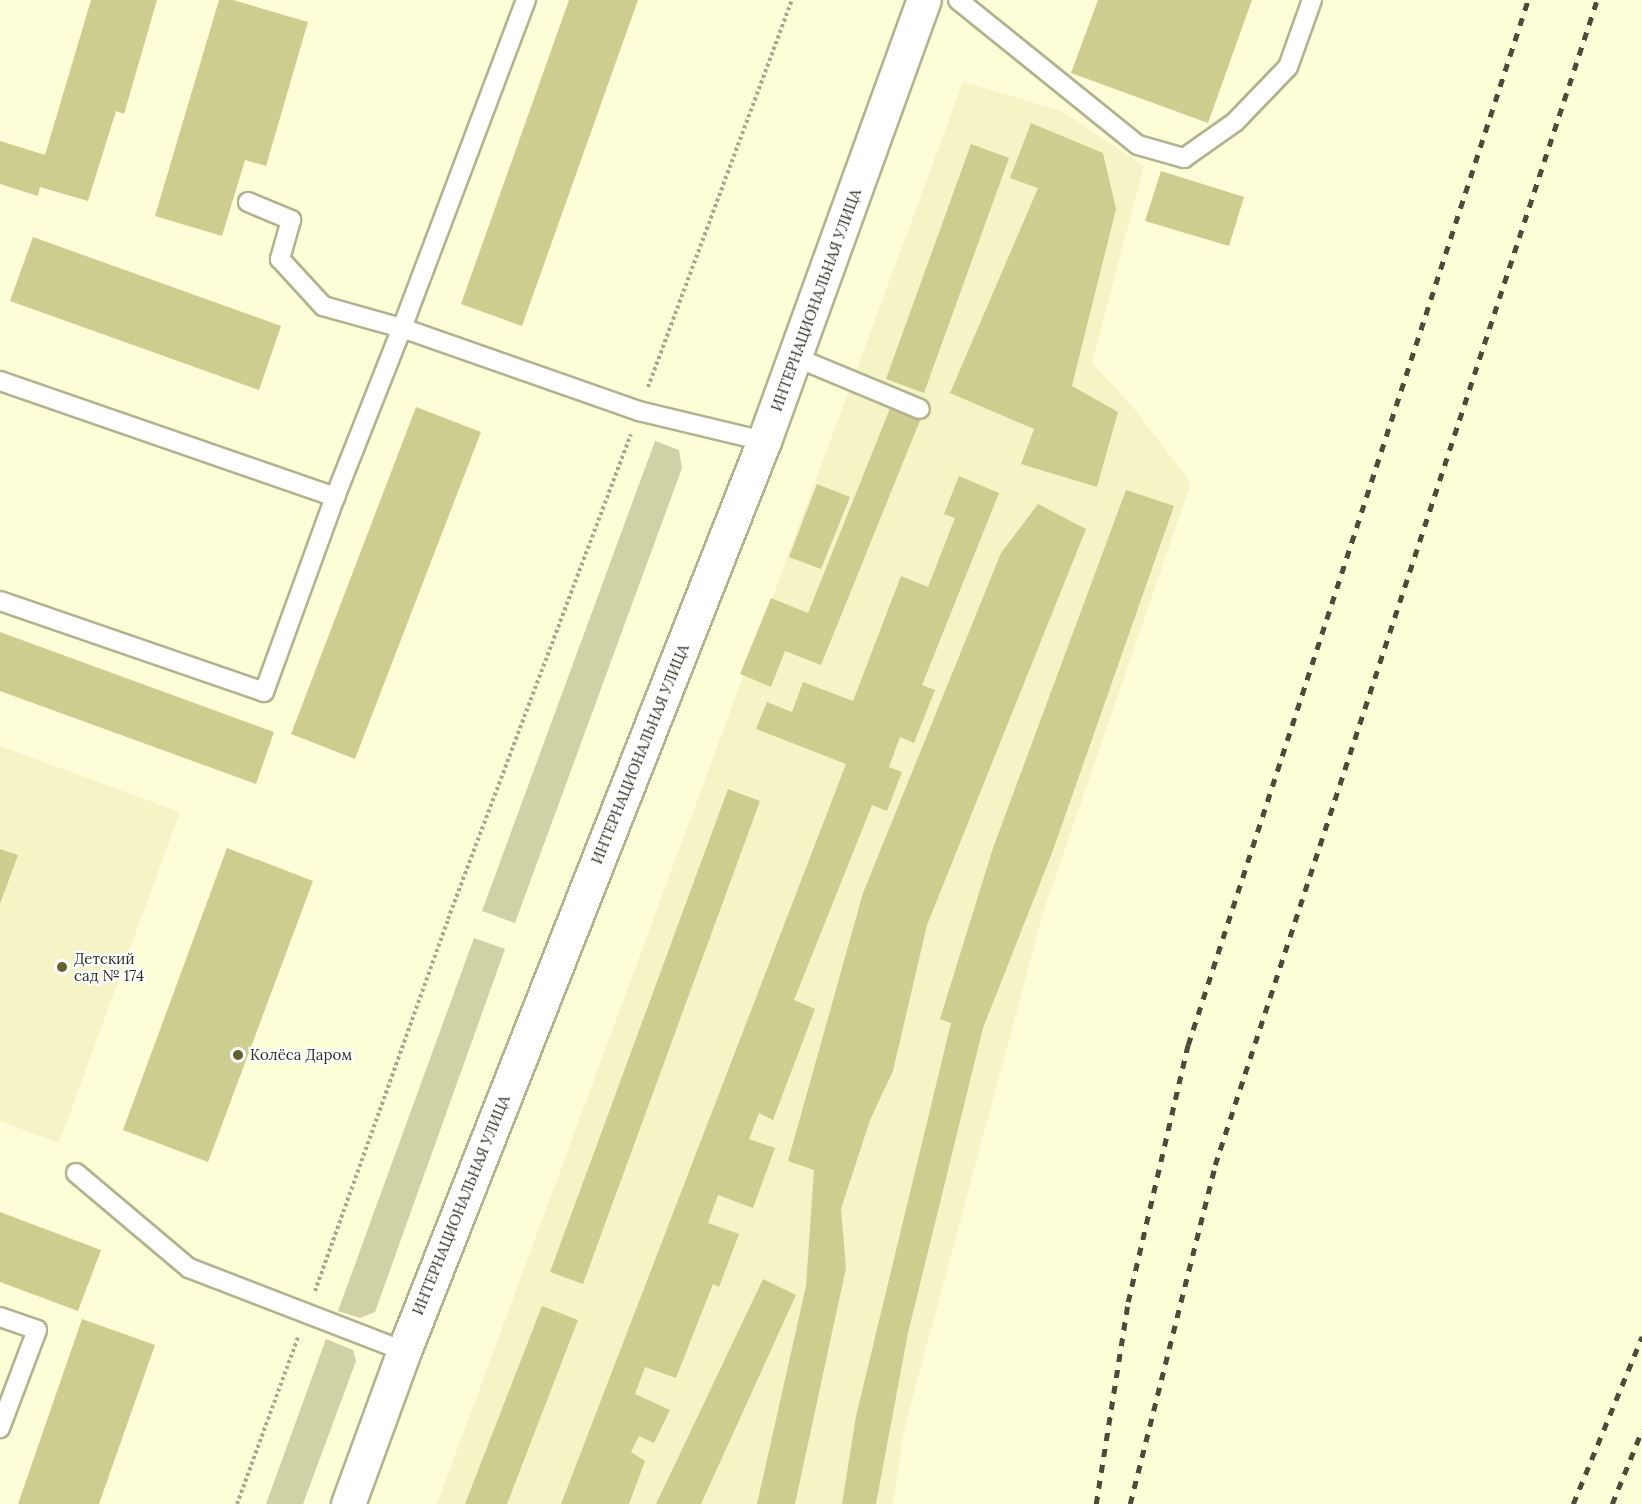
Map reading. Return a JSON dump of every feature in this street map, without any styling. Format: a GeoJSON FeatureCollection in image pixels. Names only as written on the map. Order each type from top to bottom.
{"type":"FeatureCollection","features":[{"type":"Feature","properties":{"kind":"main road","name":"ИНТЕРНАЦИОНАЛЬНАЯ УЛИЦА"},"geometry":{"type":"LineString","coordinates":[[348,1504],[404,1351],[764,441],[924,0]]}},
{"type":"Feature","properties":{"kind":"lane"},"geometry":{"type":"LineString","coordinates":[[0,602],[264,692],[335,497],[402,328],[526,0]]}},
{"type":"Feature","properties":{"kind":"lane"},"geometry":{"type":"LineString","coordinates":[[958,0],[1138,145],[1184,158],[1235,122],[1288,67],[1312,0]]}},
{"type":"Feature","properties":{"kind":"lane"},"geometry":{"type":"LineString","coordinates":[[248,202],[291,220],[280,259],[323,306],[402,328],[639,411],[764,441]]}},
{"type":"Feature","properties":{"kind":"lane"},"geometry":{"type":"LineString","coordinates":[[795,357],[920,409]]}},
{"type":"Feature","properties":{"kind":"lane"},"geometry":{"type":"LineString","coordinates":[[0,381],[335,497]]}},
{"type":"Feature","properties":{"kind":"lane"},"geometry":{"type":"LineString","coordinates":[[76,1173],[189,1268],[404,1351]]}},
{"type":"Feature","properties":{"kind":"lane"},"geometry":{"type":"LineString","coordinates":[[0,1317],[37,1330],[0,1428]]}},
{"type":"Feature","properties":{"kind":"path"},"geometry":{"type":"LineString","coordinates":[[237,1504],[448,919],[792,0]]}},
{"type":"Feature","properties":{"kind":"shaded area"},"geometry":{"type":"Polygon","coordinates":[[[963,82],[1062,111],[1144,166],[1092,363],[1132,406],[1191,483],[1044,910],[904,1430],[893,1504],[437,1504],[963,82]]]}},
{"type":"Feature","properties":{"kind":"shaded area"},"geometry":{"type":"Polygon","coordinates":[[[655,441],[679,450],[682,468],[515,923],[482,911],[655,441]]]}},
{"type":"Feature","properties":{"kind":"shaded area","name":"Детский сад № 174"},"geometry":{"type":"Polygon","coordinates":[[[0,746],[180,812],[59,1143],[0,1121],[0,746]]]}},
{"type":"Feature","properties":{"kind":"shaded area"},"geometry":{"type":"Polygon","coordinates":[[[474,938],[505,949],[375,1312],[360,1318],[338,1311],[474,938]]]}},
{"type":"Feature","properties":{"kind":"shaded area"},"geometry":{"type":"Polygon","coordinates":[[[326,1339],[353,1350],[356,1361],[303,1504],[266,1504],[326,1339]]]}},
{"type":"Feature","properties":{"kind":"building"},"geometry":{"type":"Polygon","coordinates":[[[91,0],[157,0],[124,114],[116,111],[88,201],[40,187],[38,196],[0,184],[0,141],[45,155],[91,0]]]}},
{"type":"Feature","properties":{"kind":"building"},"geometry":{"type":"Polygon","coordinates":[[[219,0],[233,0],[308,22],[266,166],[245,160],[222,236],[155,216],[219,0]]]}},
{"type":"Feature","properties":{"kind":"building"},"geometry":{"type":"Polygon","coordinates":[[[569,0],[638,0],[522,326],[461,304],[569,0]]]}},
{"type":"Feature","properties":{"kind":"building"},"geometry":{"type":"Polygon","coordinates":[[[1098,0],[1252,0],[1208,123],[1071,73],[1098,0]]]}},
{"type":"Feature","properties":{"kind":"building"},"geometry":{"type":"Polygon","coordinates":[[[1031,123],[1103,153],[1116,209],[1072,386],[1118,412],[1097,487],[1021,464],[1034,429],[950,393],[1038,188],[1010,178],[1031,123]]]}},
{"type":"Feature","properties":{"kind":"building"},"geometry":{"type":"Polygon","coordinates":[[[971,144],[1009,158],[924,393],[886,379],[971,144]]]}},
{"type":"Feature","properties":{"kind":"building"},"geometry":{"type":"Polygon","coordinates":[[[1161,171],[1244,197],[1229,246],[1145,221],[1161,171]]]}},
{"type":"Feature","properties":{"kind":"building"},"geometry":{"type":"Polygon","coordinates":[[[33,237],[281,326],[259,390],[10,301],[33,237]]]}},
{"type":"Feature","properties":{"kind":"building"},"geometry":{"type":"Polygon","coordinates":[[[891,406],[921,418],[821,665],[785,651],[771,687],[740,674],[771,598],[808,613],[891,406]]]}},
{"type":"Feature","properties":{"kind":"building"},"geometry":{"type":"Polygon","coordinates":[[[416,407],[481,432],[355,759],[291,734],[416,407]]]}},
{"type":"Feature","properties":{"kind":"building"},"geometry":{"type":"Polygon","coordinates":[[[959,476],[999,493],[922,685],[935,690],[914,743],[900,737],[889,767],[902,772],[887,811],[872,805],[794,1000],[815,1009],[773,1120],[759,1113],[749,1139],[775,1148],[753,1208],[718,1195],[708,1223],[739,1234],[719,1287],[713,1284],[676,1378],[645,1367],[635,1394],[670,1410],[654,1443],[639,1436],[631,1452],[645,1461],[629,1504],[561,1504],[846,764],[756,729],[767,702],[792,712],[803,682],[853,701],[901,576],[928,587],[955,518],[944,514],[959,476]]]}},
{"type":"Feature","properties":{"kind":"building"},"geometry":{"type":"Polygon","coordinates":[[[817,484],[850,497],[821,569],[789,557],[817,484]]]}},
{"type":"Feature","properties":{"kind":"building"},"geometry":{"type":"Polygon","coordinates":[[[1126,490],[1174,506],[1052,853],[983,1028],[908,1333],[876,1504],[842,1504],[856,1416],[951,1023],[940,1019],[993,848],[1126,490]]]}},
{"type":"Feature","properties":{"kind":"building"},"geometry":{"type":"Polygon","coordinates":[[[1038,504],[1086,529],[927,925],[893,1071],[870,1120],[841,1209],[846,1268],[795,1504],[757,1504],[806,1286],[814,1170],[788,1161],[863,893],[1001,553],[1038,504]]]}},
{"type":"Feature","properties":{"kind":"building"},"geometry":{"type":"Polygon","coordinates":[[[0,632],[274,732],[256,784],[0,691],[0,632]]]}},
{"type":"Feature","properties":{"kind":"building"},"geometry":{"type":"Polygon","coordinates":[[[728,789],[760,801],[583,1284],[550,1272],[728,789]]]}},
{"type":"Feature","properties":{"kind":"building"},"geometry":{"type":"Polygon","coordinates":[[[227,848],[313,881],[208,1162],[123,1130],[227,848]]]}},
{"type":"Feature","properties":{"kind":"building"},"geometry":{"type":"Polygon","coordinates":[[[0,849],[18,855],[0,904],[0,849]]]}},
{"type":"Feature","properties":{"kind":"building"},"geometry":{"type":"Polygon","coordinates":[[[0,1212],[101,1250],[78,1311],[0,1282],[0,1212]]]}},
{"type":"Feature","properties":{"kind":"building"},"geometry":{"type":"Polygon","coordinates":[[[763,1279],[796,1295],[701,1504],[656,1504],[763,1279]]]}},
{"type":"Feature","properties":{"kind":"building"},"geometry":{"type":"Polygon","coordinates":[[[542,1306],[578,1320],[507,1504],[465,1504],[542,1306]]]}},
{"type":"Feature","properties":{"kind":"building"},"geometry":{"type":"Polygon","coordinates":[[[82,1319],[155,1345],[99,1504],[18,1504],[82,1319]]]}},
{"type":"Feature","properties":{"kind":"railway"},"geometry":{"type":"LineString","coordinates":[[1096,1504],[1128,1302],[1188,1045],[1528,0]]}},
{"type":"Feature","properties":{"kind":"railway"},"geometry":{"type":"LineString","coordinates":[[1130,1504],[1215,1165],[1597,0]]}},
{"type":"Feature","properties":{"kind":"railway"},"geometry":{"type":"LineString","coordinates":[[1573,1504],[1642,1337]]}},
{"type":"Feature","properties":{"kind":"railway"},"geometry":{"type":"LineString","coordinates":[[1612,1504],[1642,1430]]}},
{"type":"Feature","properties":{"kind":"place","name":"Детский сад № 174"},"geometry":{"type":"Point","coordinates":[62,967]}},
{"type":"Feature","properties":{"kind":"place","name":"Колёса Даром"},"geometry":{"type":"Point","coordinates":[238,1055]}}]}
